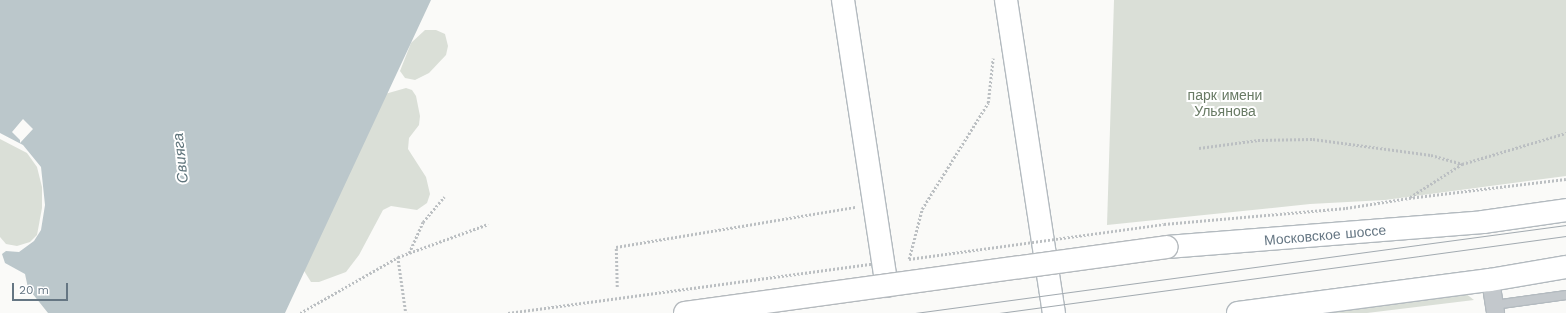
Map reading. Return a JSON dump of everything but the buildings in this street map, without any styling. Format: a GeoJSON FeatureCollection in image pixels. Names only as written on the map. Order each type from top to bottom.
{"type":"FeatureCollection","features":[{"type":"Feature","properties":{"kind":"main road"},"geometry":{"type":"LineString","coordinates":[[843,0],[887,286]]}},
{"type":"Feature","properties":{"kind":"main road"},"geometry":{"type":"LineString","coordinates":[[1006,0],[1054,313]]}},
{"type":"Feature","properties":{"kind":"main road","name":"Московское шоссе"},"geometry":{"type":"LineString","coordinates":[[685,313],[1167,247],[1483,222],[1566,210]]}},
{"type":"Feature","properties":{"kind":"main road"},"geometry":{"type":"LineString","coordinates":[[1238,313],[1301,309],[1566,267]]}},
{"type":"Feature","properties":{"kind":"street"},"geometry":{"type":"LineString","coordinates":[[1490,280],[1495,309]]}},
{"type":"Feature","properties":{"kind":"lane"},"geometry":{"type":"LineString","coordinates":[[1495,309],[1566,295]]}},
{"type":"Feature","properties":{"kind":"path"},"geometry":{"type":"LineString","coordinates":[[994,51],[988,103],[922,209],[909,260],[1164,224],[1346,208],[1409,198],[1566,179]]}},
{"type":"Feature","properties":{"kind":"path"},"geometry":{"type":"LineString","coordinates":[[1409,198],[1462,164],[1566,133]]}},
{"type":"Feature","properties":{"kind":"path"},"geometry":{"type":"LineString","coordinates":[[1198,148],[1258,140],[1313,139],[1431,155],[1462,164]]}},
{"type":"Feature","properties":{"kind":"path"},"geometry":{"type":"LineString","coordinates":[[409,253],[423,222],[444,197]]}},
{"type":"Feature","properties":{"kind":"path"},"geometry":{"type":"LineString","coordinates":[[617,288],[616,247],[864,206]]}},
{"type":"Feature","properties":{"kind":"path"},"geometry":{"type":"LineString","coordinates":[[300,313],[398,257],[488,224]]}},
{"type":"Feature","properties":{"kind":"path"},"geometry":{"type":"LineString","coordinates":[[398,257],[406,313]]}},
{"type":"Feature","properties":{"kind":"path"},"geometry":{"type":"LineString","coordinates":[[508,313],[872,264]]}},
{"type":"Feature","properties":{"kind":"green space","name":"парк имени Ульянова"},"geometry":{"type":"Polygon","coordinates":[[[1114,0],[1566,0],[1566,176],[1385,200],[1310,204],[1107,225],[1114,0]]]}},
{"type":"Feature","properties":{"kind":"green space"},"geometry":{"type":"Polygon","coordinates":[[[425,30],[436,30],[445,34],[448,46],[446,55],[429,73],[415,80],[405,78],[400,71],[411,43],[425,30]]]}},
{"type":"Feature","properties":{"kind":"green space"},"geometry":{"type":"Polygon","coordinates":[[[406,88],[412,90],[416,96],[420,116],[419,125],[409,138],[408,149],[426,177],[430,194],[427,203],[417,210],[391,206],[383,210],[359,255],[346,272],[319,282],[311,282],[301,266],[385,94],[406,88]]]}},
{"type":"Feature","properties":{"kind":"green space"},"geometry":{"type":"Polygon","coordinates":[[[0,139],[27,153],[37,167],[42,187],[42,208],[37,235],[30,242],[17,246],[6,244],[0,237],[0,139]]]}},
{"type":"Feature","properties":{"kind":"green space"},"geometry":{"type":"Polygon","coordinates":[[[1465,293],[1474,300],[1367,313],[1332,313],[1371,305],[1465,293]]]}},
{"type":"Feature","properties":{"kind":"water","name":"Свияга"},"geometry":{"type":"Polygon","coordinates":[[[0,0],[431,0],[285,313],[48,313],[28,288],[25,274],[5,263],[2,254],[6,251],[19,252],[34,241],[41,230],[45,205],[41,167],[23,145],[0,133],[0,0]]]}},
{"type":"Feature","properties":{"kind":"pier"},"geometry":{"type":"Polygon","coordinates":[[[23,119],[33,129],[20,143],[20,140],[12,132],[23,119]]]}},
{"type":"Feature","properties":{"kind":"tram line"},"geometry":{"type":"LineString","coordinates":[[915,313],[1566,225]]}},
{"type":"Feature","properties":{"kind":"tram line"},"geometry":{"type":"LineString","coordinates":[[999,313],[1566,236]]}}]}
